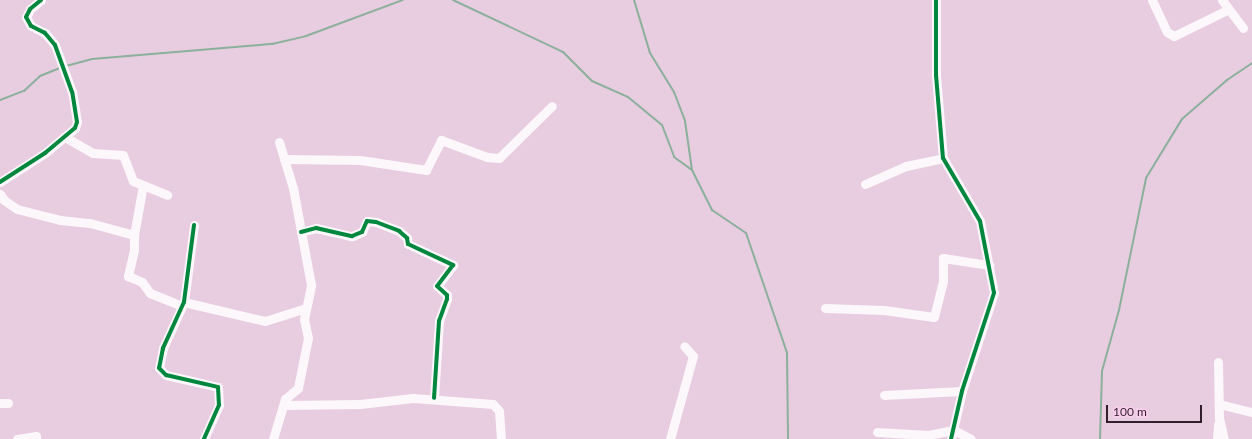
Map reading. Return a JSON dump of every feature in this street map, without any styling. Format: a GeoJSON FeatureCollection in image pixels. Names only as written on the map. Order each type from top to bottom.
{"type":"FeatureCollection","features":[{"type":"Feature","properties":{"kind":"street"},"geometry":{"type":"LineString","coordinates":[[0,182],[26,167],[75,128],[77,114],[65,69],[55,45],[45,33],[31,26],[26,17],[30,9],[41,0]]}},
{"type":"Feature","properties":{"kind":"street"},"geometry":{"type":"LineString","coordinates":[[936,0],[936,74],[943,158],[980,221],[994,293],[962,391],[952,435]]}},
{"type":"Feature","properties":{"kind":"street"},"geometry":{"type":"LineString","coordinates":[[1152,0],[1167,32],[1174,36],[1227,10]]}},
{"type":"Feature","properties":{"kind":"street"},"geometry":{"type":"LineString","coordinates":[[1222,0],[1227,10],[1243,28]]}},
{"type":"Feature","properties":{"kind":"street"},"geometry":{"type":"LineString","coordinates":[[284,159],[360,160],[426,170],[440,140],[487,157],[499,158],[552,106]]}},
{"type":"Feature","properties":{"kind":"street"},"geometry":{"type":"LineString","coordinates":[[65,137],[93,153],[123,155],[133,181],[167,195]]}},
{"type":"Feature","properties":{"kind":"street"},"geometry":{"type":"LineString","coordinates":[[273,439],[286,399],[298,388],[308,338],[304,320],[311,286],[293,188],[278,142]]}},
{"type":"Feature","properties":{"kind":"street"},"geometry":{"type":"LineString","coordinates":[[865,184],[906,166],[943,158]]}},
{"type":"Feature","properties":{"kind":"street"},"geometry":{"type":"LineString","coordinates":[[143,185],[134,235],[134,250],[128,276],[142,282],[150,293],[183,304],[265,321],[306,308]]}},
{"type":"Feature","properties":{"kind":"street"},"geometry":{"type":"LineString","coordinates":[[0,194],[4,200],[17,209],[60,220],[90,223],[134,235]]}},
{"type":"Feature","properties":{"kind":"street"},"geometry":{"type":"LineString","coordinates":[[301,232],[316,228],[352,236],[362,232],[367,221],[376,222],[399,231],[407,238],[408,244],[453,265],[437,286],[447,298],[437,336],[434,398]]}},
{"type":"Feature","properties":{"kind":"street"},"geometry":{"type":"LineString","coordinates":[[194,225],[183,304],[163,348],[159,368],[166,375],[218,387],[219,405],[204,439]]}},
{"type":"Feature","properties":{"kind":"street"},"geometry":{"type":"LineString","coordinates":[[825,308],[884,310],[934,317],[943,281],[943,258],[989,265]]}},
{"type":"Feature","properties":{"kind":"street"},"geometry":{"type":"LineString","coordinates":[[670,439],[693,356],[684,346]]}},
{"type":"Feature","properties":{"kind":"street"},"geometry":{"type":"LineString","coordinates":[[1217,439],[1219,418],[1218,362]]}},
{"type":"Feature","properties":{"kind":"street"},"geometry":{"type":"LineString","coordinates":[[884,395],[962,391]]}},
{"type":"Feature","properties":{"kind":"street"},"geometry":{"type":"LineString","coordinates":[[284,405],[323,406],[413,398],[434,398],[493,404],[499,411],[501,439]]}},
{"type":"Feature","properties":{"kind":"street"},"geometry":{"type":"LineString","coordinates":[[1219,404],[1252,412]]}},
{"type":"Feature","properties":{"kind":"street"},"geometry":{"type":"LineString","coordinates":[[1219,418],[1224,439]]}},
{"type":"Feature","properties":{"kind":"street"},"geometry":{"type":"LineString","coordinates":[[877,432],[952,435],[971,439]]}},
{"type":"Feature","properties":{"kind":"street"},"geometry":{"type":"LineString","coordinates":[[17,439],[36,436],[36,439]]}},
{"type":"Feature","properties":{"kind":"waterway"},"geometry":{"type":"LineString","coordinates":[[66,66],[92,59],[272,44],[306,36],[403,0]]}},
{"type":"Feature","properties":{"kind":"waterway"},"geometry":{"type":"LineString","coordinates":[[453,0],[563,52],[592,81],[628,97],[662,125],[674,157],[692,170]]}},
{"type":"Feature","properties":{"kind":"waterway"},"geometry":{"type":"LineString","coordinates":[[634,0],[650,53],[674,92],[685,121],[692,170],[712,210],[746,233],[787,353],[788,439]]}},
{"type":"Feature","properties":{"kind":"waterway"},"geometry":{"type":"LineString","coordinates":[[1100,439],[1102,371],[1119,310],[1146,178],[1182,119],[1227,80],[1252,63]]}},
{"type":"Feature","properties":{"kind":"waterway"},"geometry":{"type":"LineString","coordinates":[[0,100],[24,91],[40,76],[60,68]]}},
{"type":"Feature","properties":{"kind":"cycle path"},"geometry":{"type":"LineString","coordinates":[[0,182],[45,153],[75,128],[77,122],[72,92],[55,45],[45,33],[31,26],[26,17],[30,9],[41,0]]}},
{"type":"Feature","properties":{"kind":"cycle path"},"geometry":{"type":"LineString","coordinates":[[936,0],[936,75],[943,158],[980,221],[994,293],[962,391],[951,439]]}},
{"type":"Feature","properties":{"kind":"cycle path"},"geometry":{"type":"LineString","coordinates":[[301,232],[316,228],[352,236],[362,232],[367,221],[376,222],[399,231],[407,238],[408,244],[453,265],[437,286],[447,295],[447,299],[439,321],[434,398]]}},
{"type":"Feature","properties":{"kind":"cycle path"},"geometry":{"type":"LineString","coordinates":[[194,225],[184,302],[163,348],[159,368],[166,375],[218,387],[219,405],[204,439]]}}]}
